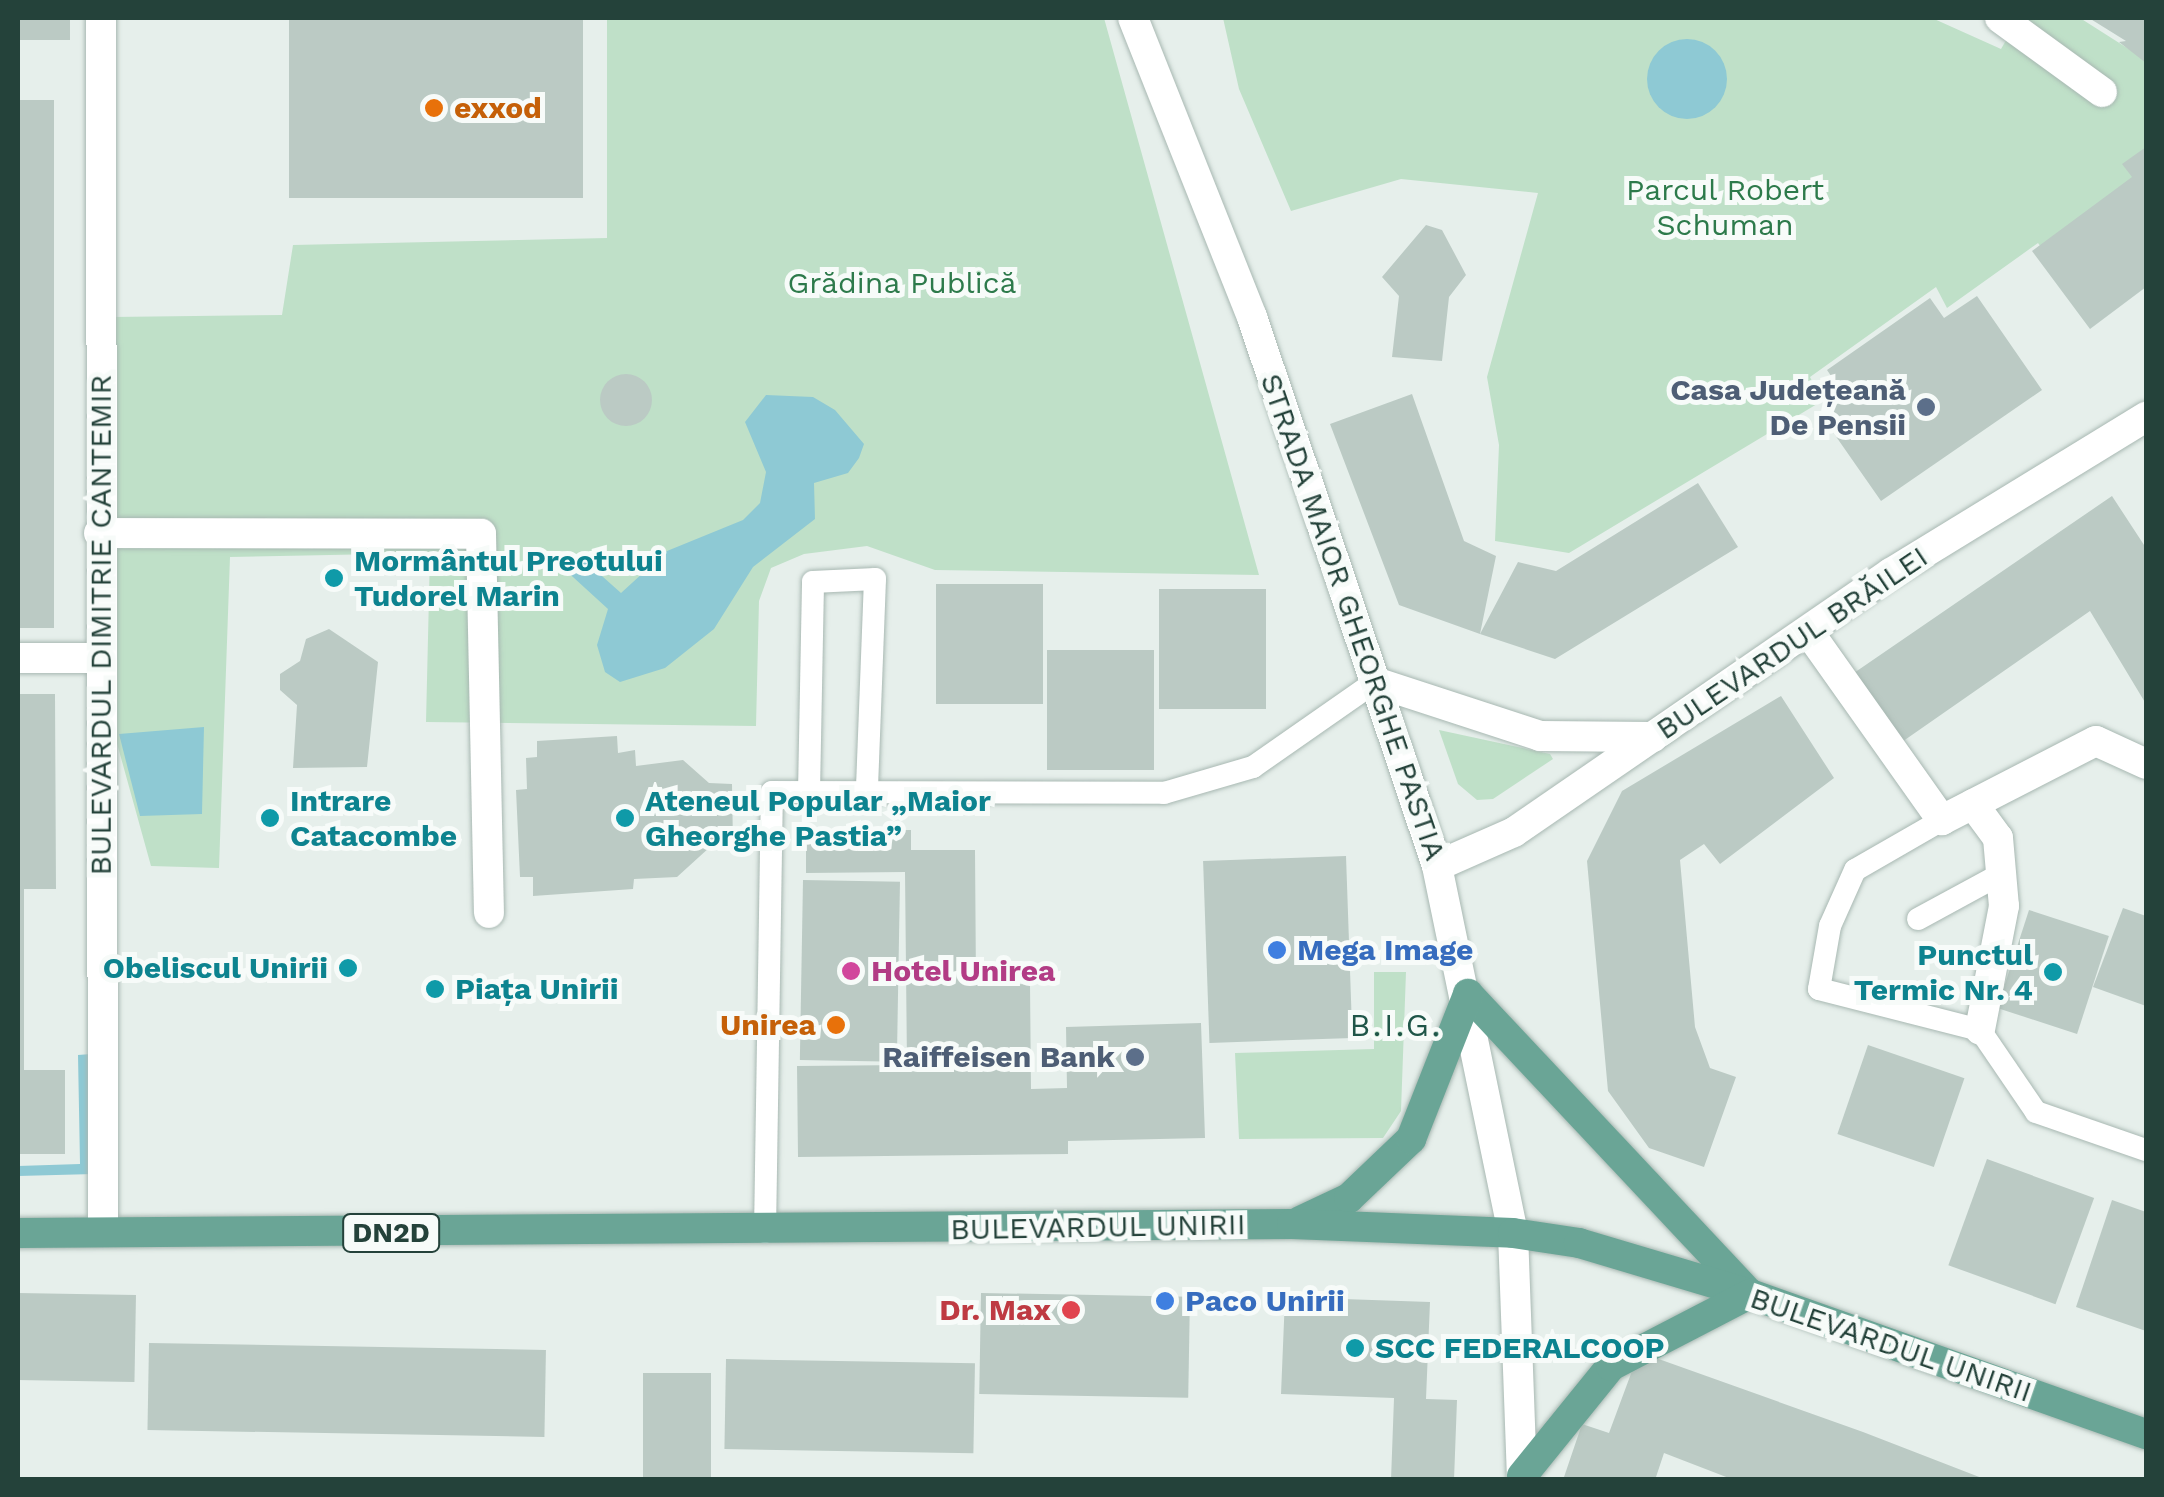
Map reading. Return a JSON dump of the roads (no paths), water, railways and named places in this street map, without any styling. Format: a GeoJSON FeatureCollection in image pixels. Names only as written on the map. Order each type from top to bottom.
{"type":"FeatureCollection","features":[{"type":"Feature","properties":{"kind":"main road"},"geometry":{"type":"LineString","coordinates":[[1292,1224],[1349,1198],[1395,1160],[1428,1108],[1468,994],[1750,1294],[1611,1366],[1522,1478]]}},
{"type":"Feature","properties":{"kind":"main road","name":"BULEVARDUL UNIRII"},"geometry":{"type":"LineString","coordinates":[[18,1233],[765,1232],[1292,1224],[1513,1233],[1579,1243],[1750,1294],[2146,1434]]}},
{"type":"Feature","properties":{"kind":"street","name":"BULEVARDUL DIMITRIE CANTEMIR"},"geometry":{"type":"LineString","coordinates":[[101,18],[103,1232]]}},
{"type":"Feature","properties":{"kind":"street","name":"STRADA MAIOR GHEORGHE PASTIA"},"geometry":{"type":"LineString","coordinates":[[1133,18],[1252,317],[1438,866],[1468,994],[1513,1233],[1522,1478]]}},
{"type":"Feature","properties":{"kind":"street"},"geometry":{"type":"LineString","coordinates":[[2000,18],[2102,92]]}},
{"type":"Feature","properties":{"kind":"street","name":"BULEVARDUL BRĂILEI"},"geometry":{"type":"LineString","coordinates":[[1438,866],[1514,832],[1808,631],[2146,420]]}},
{"type":"Feature","properties":{"kind":"street"},"geometry":{"type":"LineString","coordinates":[[99,533],[481,534],[489,913]]}},
{"type":"Feature","properties":{"kind":"street"},"geometry":{"type":"LineString","coordinates":[[1808,631],[1942,820],[2096,742],[2146,764]]}},
{"type":"Feature","properties":{"kind":"street"},"geometry":{"type":"LineString","coordinates":[[18,658],[100,658]]}},
{"type":"Feature","properties":{"kind":"street"},"geometry":{"type":"LineString","coordinates":[[1375,682],[1540,736],[1653,737]]}},
{"type":"Feature","properties":{"kind":"street"},"geometry":{"type":"LineString","coordinates":[[1973,804],[1998,838],[2001,874],[1980,1030]]}},
{"type":"Feature","properties":{"kind":"lane"},"geometry":{"type":"LineString","coordinates":[[810,792],[813,582],[875,580],[867,792]]}},
{"type":"Feature","properties":{"kind":"lane"},"geometry":{"type":"LineString","coordinates":[[765,1232],[772,792],[1164,792],[1253,767],[1375,682]]}},
{"type":"Feature","properties":{"kind":"lane"},"geometry":{"type":"LineString","coordinates":[[1942,820],[1854,870],[1830,926],[1819,989],[1980,1030],[2036,1112],[2146,1150]]}},
{"type":"Feature","properties":{"kind":"lane"},"geometry":{"type":"LineString","coordinates":[[1918,919],[2001,874]]}},
{"type":"Feature","properties":{"kind":"water"},"geometry":{"type":"Polygon","coordinates":[[[1687,39],[1702,42],[1715,51],[1724,64],[1724,94],[1715,107],[1702,116],[1687,119],[1672,116],[1659,107],[1650,94],[1647,79],[1650,64],[1659,51],[1672,42],[1687,39]]]}},
{"type":"Feature","properties":{"kind":"water"},"geometry":{"type":"Polygon","coordinates":[[[766,395],[813,397],[835,410],[864,444],[859,458],[848,473],[814,483],[815,519],[753,567],[714,629],[665,668],[620,682],[605,672],[597,645],[608,609],[562,567],[563,558],[584,560],[621,593],[667,551],[743,520],[760,503],[766,472],[745,422],[766,395]]]}},
{"type":"Feature","properties":{"kind":"water"},"geometry":{"type":"Polygon","coordinates":[[[204,727],[202,814],[140,816],[119,734],[204,727]]]}},
{"type":"Feature","properties":{"kind":"water"},"geometry":{"type":"Polygon","coordinates":[[[91,1054],[94,1174],[18,1176],[18,1166],[80,1164],[78,1055],[91,1054]]]}},
{"type":"Feature","properties":{"kind":"place","name":"exxod"},"geometry":{"type":"Point","coordinates":[434,108]}},
{"type":"Feature","properties":{"kind":"place","name":"Casa Județeană De Pensii"},"geometry":{"type":"Point","coordinates":[1926,407]}},
{"type":"Feature","properties":{"kind":"place","name":"Mormântul Preotului Tudorel Marin"},"geometry":{"type":"Point","coordinates":[334,578]}},
{"type":"Feature","properties":{"kind":"place","name":"Intrare Catacombe"},"geometry":{"type":"Point","coordinates":[270,818]}},
{"type":"Feature","properties":{"kind":"place","name":"Ateneul Popular „Maior Gheorghe Pastia”"},"geometry":{"type":"Point","coordinates":[625,818]}},
{"type":"Feature","properties":{"kind":"place","name":"Mega Image"},"geometry":{"type":"Point","coordinates":[1277,950]}},
{"type":"Feature","properties":{"kind":"place","name":"Obeliscul Unirii"},"geometry":{"type":"Point","coordinates":[348,968]}},
{"type":"Feature","properties":{"kind":"place","name":"Hotel Unirea"},"geometry":{"type":"Point","coordinates":[851,971]}},
{"type":"Feature","properties":{"kind":"place","name":"Punctul Termic Nr. 4"},"geometry":{"type":"Point","coordinates":[2053,972]}},
{"type":"Feature","properties":{"kind":"place","name":"Piața Unirii"},"geometry":{"type":"Point","coordinates":[435,989]}},
{"type":"Feature","properties":{"kind":"place","name":"Unirea"},"geometry":{"type":"Point","coordinates":[836,1025]}},
{"type":"Feature","properties":{"kind":"place","name":"Raiffeisen Bank"},"geometry":{"type":"Point","coordinates":[1135,1057]}},
{"type":"Feature","properties":{"kind":"place","name":"Paco Unirii"},"geometry":{"type":"Point","coordinates":[1165,1301]}},
{"type":"Feature","properties":{"kind":"place","name":"Dr. Max"},"geometry":{"type":"Point","coordinates":[1071,1310]}},
{"type":"Feature","properties":{"kind":"place","name":"SCC FEDERALCOOP"},"geometry":{"type":"Point","coordinates":[1355,1348]}},
{"type":"Feature","properties":{"kind":"district","name":"B.I.G."},"geometry":{"type":"Point","coordinates":[1396,1025]}},
{"type":"Feature","properties":{"kind":"park label","name":"Parcul Robert Schuman"},"geometry":{"type":"Point","coordinates":[1725,207]}},
{"type":"Feature","properties":{"kind":"park label","name":"Grădina Publică"},"geometry":{"type":"Point","coordinates":[902,283]}}]}
